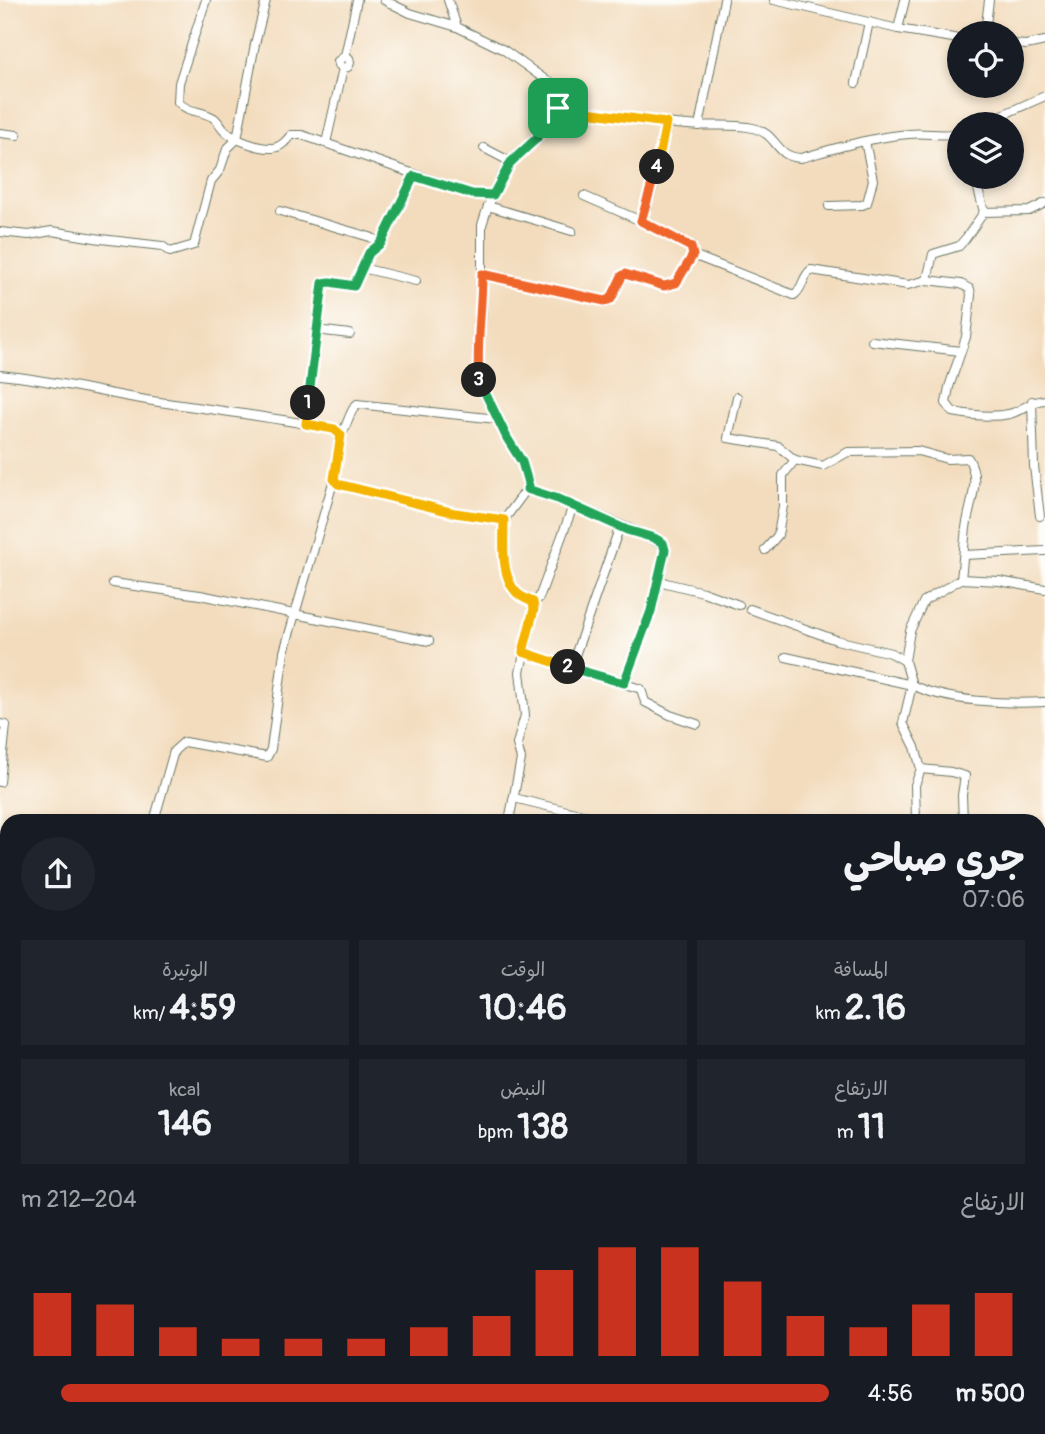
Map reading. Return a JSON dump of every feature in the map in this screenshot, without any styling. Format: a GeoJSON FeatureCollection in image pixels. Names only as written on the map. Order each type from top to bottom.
{"type":"FeatureCollection","features":[{"type":"Feature","properties":{"kind":"street"},"geometry":{"type":"LineString","coordinates":[[206,0],[179,83],[178,102],[184,108],[213,118],[224,131],[237,139],[273,148],[283,144],[291,135],[302,135],[414,176],[472,194],[493,195]]}},
{"type":"Feature","properties":{"kind":"street"},"geometry":{"type":"LineString","coordinates":[[0,232],[29,235],[52,231],[162,246],[170,252],[194,245],[211,181],[220,170],[228,149],[237,139],[266,0]]}},
{"type":"Feature","properties":{"kind":"street"},"geometry":{"type":"LineString","coordinates":[[326,143],[344,68],[338,61],[345,56],[357,0]]}},
{"type":"Feature","properties":{"kind":"street"},"geometry":{"type":"LineString","coordinates":[[384,0],[410,13],[457,27],[504,50],[547,81],[564,88],[566,94],[558,108],[542,123],[537,138],[511,162],[488,205],[482,225],[482,315],[477,352],[479,383],[522,462],[529,486],[504,520],[503,551],[508,579],[518,594],[533,602]]}},
{"type":"Feature","properties":{"kind":"street"},"geometry":{"type":"LineString","coordinates":[[448,0],[457,27]]}},
{"type":"Feature","properties":{"kind":"street"},"geometry":{"type":"LineString","coordinates":[[699,126],[724,0]]}},
{"type":"Feature","properties":{"kind":"street"},"geometry":{"type":"LineString","coordinates":[[774,0],[898,29],[947,37]]}},
{"type":"Feature","properties":{"kind":"street"},"geometry":{"type":"LineString","coordinates":[[898,29],[905,0]]}},
{"type":"Feature","properties":{"kind":"street"},"geometry":{"type":"LineString","coordinates":[[986,21],[989,0]]}},
{"type":"Feature","properties":{"kind":"street"},"geometry":{"type":"LineString","coordinates":[[856,83],[869,22]]}},
{"type":"Feature","properties":{"kind":"street"},"geometry":{"type":"LineString","coordinates":[[1024,45],[1045,41]]}},
{"type":"Feature","properties":{"kind":"street"},"geometry":{"type":"LineString","coordinates":[[1009,112],[1045,96]]}},
{"type":"Feature","properties":{"kind":"street"},"geometry":{"type":"LineString","coordinates":[[558,108],[666,123],[753,128],[773,138],[789,158],[801,158],[865,141],[913,133],[947,136]]}},
{"type":"Feature","properties":{"kind":"street"},"geometry":{"type":"LineString","coordinates":[[641,221],[655,181],[666,123]]}},
{"type":"Feature","properties":{"kind":"street"},"geometry":{"type":"LineString","coordinates":[[0,133],[17,135]]}},
{"type":"Feature","properties":{"kind":"street"},"geometry":{"type":"LineString","coordinates":[[829,206],[867,203],[873,180],[865,141]]}},
{"type":"Feature","properties":{"kind":"street"},"geometry":{"type":"LineString","coordinates":[[484,148],[511,162]]}},
{"type":"Feature","properties":{"kind":"street"},"geometry":{"type":"LineString","coordinates":[[306,424],[323,283],[354,286],[369,253],[381,243],[414,176]]}},
{"type":"Feature","properties":{"kind":"street"},"geometry":{"type":"LineString","coordinates":[[927,279],[933,254],[959,246],[984,212],[978,189]]}},
{"type":"Feature","properties":{"kind":"street"},"geometry":{"type":"LineString","coordinates":[[482,274],[605,301],[611,299],[625,274],[664,286],[676,283],[693,255],[691,247],[584,196]]}},
{"type":"Feature","properties":{"kind":"street"},"geometry":{"type":"LineString","coordinates":[[984,212],[1029,211],[1045,203]]}},
{"type":"Feature","properties":{"kind":"street"},"geometry":{"type":"LineString","coordinates":[[488,205],[572,231]]}},
{"type":"Feature","properties":{"kind":"street"},"geometry":{"type":"LineString","coordinates":[[280,211],[370,237],[381,243]]}},
{"type":"Feature","properties":{"kind":"street"},"geometry":{"type":"LineString","coordinates":[[693,255],[794,295],[798,293],[806,274],[811,270],[908,285],[927,279],[961,284],[970,289],[966,337],[946,403],[953,412],[978,415],[1010,414],[1032,401],[1045,400]]}},
{"type":"Feature","properties":{"kind":"street"},"geometry":{"type":"LineString","coordinates":[[362,268],[416,281]]}},
{"type":"Feature","properties":{"kind":"street"},"geometry":{"type":"LineString","coordinates":[[316,330],[350,334]]}},
{"type":"Feature","properties":{"kind":"street"},"geometry":{"type":"LineString","coordinates":[[872,341],[961,351]]}},
{"type":"Feature","properties":{"kind":"street"},"geometry":{"type":"LineString","coordinates":[[0,375],[306,424],[334,429],[341,435]]}},
{"type":"Feature","properties":{"kind":"street"},"geometry":{"type":"LineString","coordinates":[[737,397],[728,438],[778,446],[795,460],[823,466],[848,452],[918,451],[947,459],[968,458],[974,468],[972,505],[966,526],[961,579]]}},
{"type":"Feature","properties":{"kind":"street"},"geometry":{"type":"LineString","coordinates":[[1032,401],[1034,466],[1040,516]]}},
{"type":"Feature","properties":{"kind":"street"},"geometry":{"type":"LineString","coordinates":[[156,814],[174,751],[184,742],[267,757],[271,749],[284,652],[334,479],[341,435],[349,424],[352,409],[356,404],[497,419]]}},
{"type":"Feature","properties":{"kind":"street"},"geometry":{"type":"LineString","coordinates":[[765,550],[778,535],[783,506],[783,475],[795,460]]}},
{"type":"Feature","properties":{"kind":"street"},"geometry":{"type":"LineString","coordinates":[[334,479],[338,484],[455,513],[504,520]]}},
{"type":"Feature","properties":{"kind":"street"},"geometry":{"type":"LineString","coordinates":[[527,489],[663,543],[665,550],[660,579],[624,683]]}},
{"type":"Feature","properties":{"kind":"street"},"geometry":{"type":"LineString","coordinates":[[533,602],[539,598],[573,506]]}},
{"type":"Feature","properties":{"kind":"street"},"geometry":{"type":"LineString","coordinates":[[571,667],[620,526]]}},
{"type":"Feature","properties":{"kind":"street"},"geometry":{"type":"LineString","coordinates":[[964,555],[1045,551]]}},
{"type":"Feature","properties":{"kind":"street"},"geometry":{"type":"LineString","coordinates":[[660,579],[739,605]]}},
{"type":"Feature","properties":{"kind":"street"},"geometry":{"type":"LineString","coordinates":[[916,814],[915,785],[921,769],[915,747],[903,723],[912,685],[905,661],[910,631],[924,601],[961,579],[999,580],[1045,589]]}},
{"type":"Feature","properties":{"kind":"street"},"geometry":{"type":"LineString","coordinates":[[113,583],[200,595],[429,641]]}},
{"type":"Feature","properties":{"kind":"street"},"geometry":{"type":"LineString","coordinates":[[511,814],[521,759],[517,744],[525,715],[520,672],[534,609],[533,602]]}},
{"type":"Feature","properties":{"kind":"street"},"geometry":{"type":"LineString","coordinates":[[750,609],[836,640],[891,653],[905,661]]}},
{"type":"Feature","properties":{"kind":"street"},"geometry":{"type":"LineString","coordinates":[[523,652],[641,689],[645,702],[670,715],[697,724]]}},
{"type":"Feature","properties":{"kind":"street"},"geometry":{"type":"LineString","coordinates":[[786,657],[912,685],[929,693],[1022,703],[1045,702]]}},
{"type":"Feature","properties":{"kind":"street"},"geometry":{"type":"LineString","coordinates":[[0,724],[6,724],[0,782]]}},
{"type":"Feature","properties":{"kind":"street"},"geometry":{"type":"LineString","coordinates":[[921,769],[965,776],[963,814]]}},
{"type":"Feature","properties":{"kind":"street"},"geometry":{"type":"LineString","coordinates":[[514,798],[579,814]]}},
{"type":"Feature","properties":{"kind":"route"},"geometry":{"type":"LineString","coordinates":[[558,108],[666,123],[655,181],[641,221],[691,247],[693,255],[676,283],[664,286],[625,274],[611,299],[605,301],[482,274],[482,315],[477,352],[479,383],[522,462],[529,486],[527,489],[558,499],[663,543],[665,550],[658,587],[624,683],[523,652],[534,609],[533,602],[518,594],[508,579],[503,551],[504,520],[455,513],[338,484],[334,479],[341,435],[334,429],[306,424],[323,283],[354,286],[369,253],[381,243],[414,176],[472,194],[493,195],[511,162],[537,138],[542,123],[558,108]]}}]}
